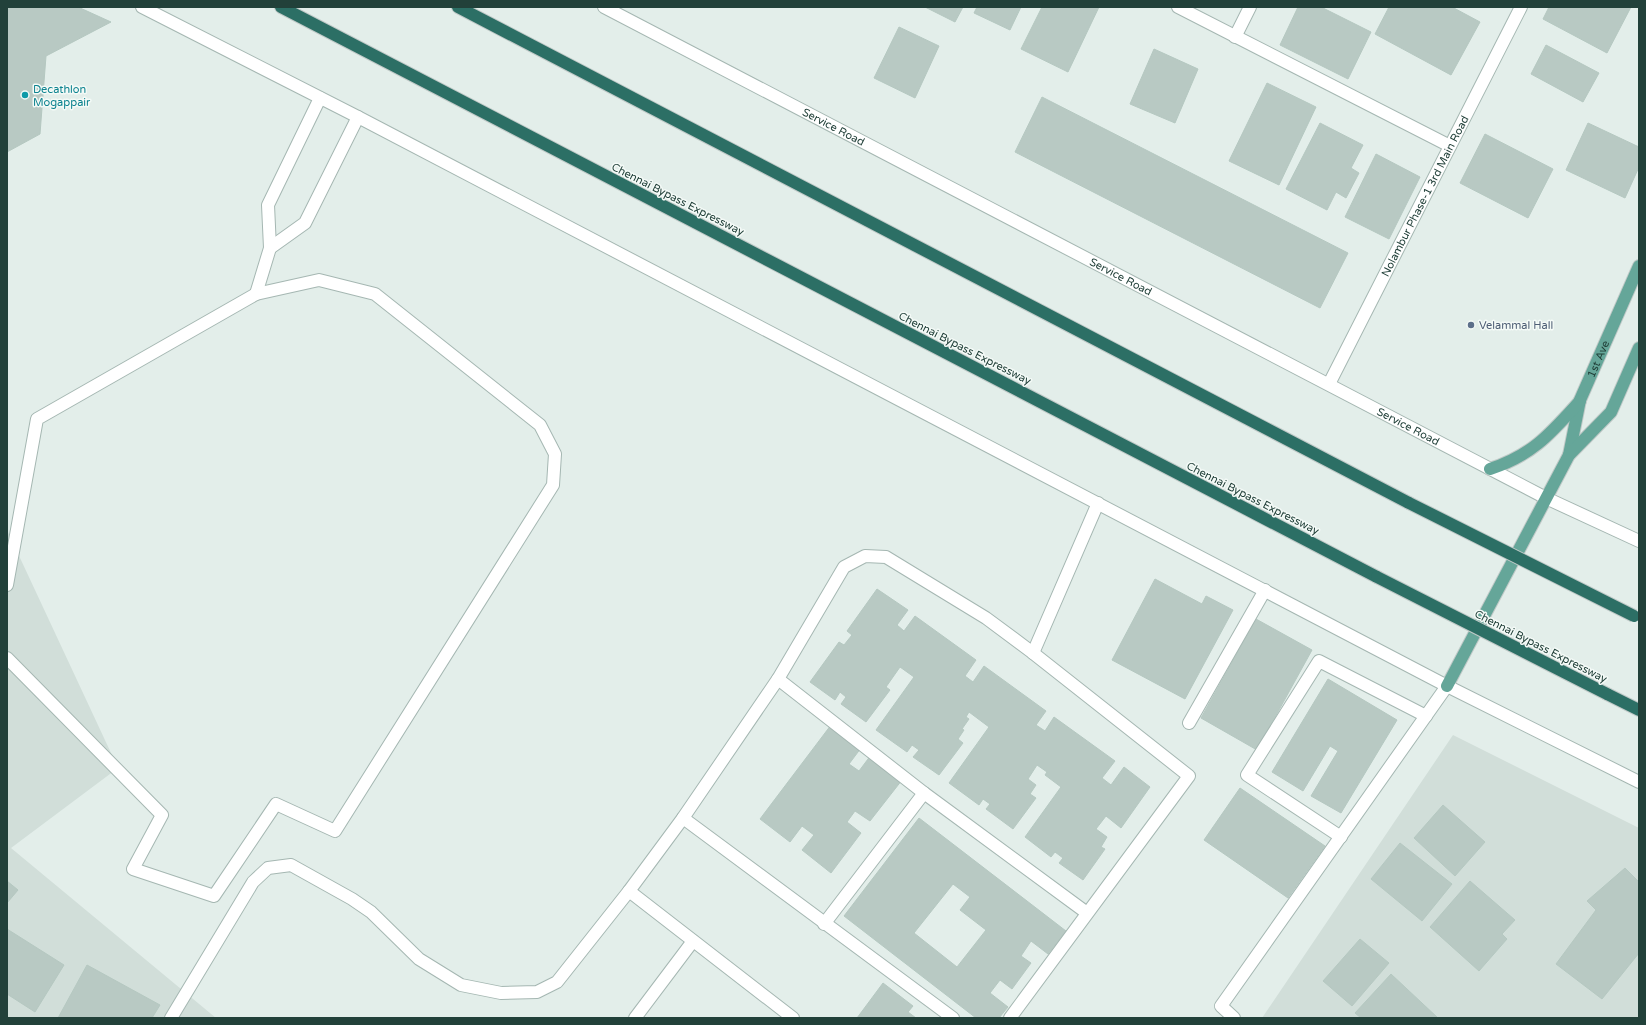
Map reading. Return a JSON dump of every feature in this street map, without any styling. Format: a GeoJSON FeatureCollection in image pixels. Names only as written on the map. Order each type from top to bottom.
{"type":"FeatureCollection","features":[{"type":"Feature","properties":{"kind":"highway","name":"Chennai Bypass Expressway"},"geometry":{"type":"LineString","coordinates":[[281,7],[1377,577],[1639,710]]}},
{"type":"Feature","properties":{"kind":"highway"},"geometry":{"type":"LineString","coordinates":[[458,7],[1409,503],[1636,617]]}},
{"type":"Feature","properties":{"kind":"main road","name":"1st Ave"},"geometry":{"type":"LineString","coordinates":[[1569,455],[1580,400],[1639,266]]}},
{"type":"Feature","properties":{"kind":"main road"},"geometry":{"type":"LineString","coordinates":[[1447,686],[1569,455],[1611,412],[1639,348]]}},
{"type":"Feature","properties":{"kind":"main road"},"geometry":{"type":"LineString","coordinates":[[1490,469],[1508,463],[1526,453],[1560,423],[1580,400]]}},
{"type":"Feature","properties":{"kind":"street"},"geometry":{"type":"LineString","coordinates":[[142,7],[358,117],[1447,686],[1639,782]]}},
{"type":"Feature","properties":{"kind":"street","name":"Service Road"},"geometry":{"type":"LineString","coordinates":[[604,7],[1546,498],[1639,541]]}},
{"type":"Feature","properties":{"kind":"street"},"geometry":{"type":"LineString","coordinates":[[1178,7],[1450,146]]}},
{"type":"Feature","properties":{"kind":"street"},"geometry":{"type":"LineString","coordinates":[[1235,37],[1250,7]]}},
{"type":"Feature","properties":{"kind":"street","name":"Nolambur Phase-1 3rd Main Road"},"geometry":{"type":"LineString","coordinates":[[1329,384],[1521,7]]}},
{"type":"Feature","properties":{"kind":"street"},"geometry":{"type":"LineString","coordinates":[[256,294],[270,248],[268,205],[320,98]]}},
{"type":"Feature","properties":{"kind":"street"},"geometry":{"type":"LineString","coordinates":[[270,248],[305,223],[358,117]]}},
{"type":"Feature","properties":{"kind":"street"},"geometry":{"type":"LineString","coordinates":[[7,585],[37,419],[256,294],[319,280],[376,294],[540,425],[555,454],[553,485],[335,831],[276,804],[214,896],[133,869],[162,815],[7,658]]}},
{"type":"Feature","properties":{"kind":"street"},"geometry":{"type":"LineString","coordinates":[[1033,653],[1098,503]]}},
{"type":"Feature","properties":{"kind":"street"},"geometry":{"type":"LineString","coordinates":[[171,1018],[254,882],[268,868],[291,865],[352,898],[370,912],[420,959],[461,985],[501,993],[537,992],[557,982],[629,892],[683,818],[778,679],[844,567],[865,556],[886,557],[986,618],[1033,653],[1189,776],[1086,913],[1010,1018]]}},
{"type":"Feature","properties":{"kind":"street"},"geometry":{"type":"LineString","coordinates":[[1189,723],[1265,590]]}},
{"type":"Feature","properties":{"kind":"street"},"geometry":{"type":"LineString","coordinates":[[1341,837],[1247,775],[1319,661],[1426,716]]}},
{"type":"Feature","properties":{"kind":"street"},"geometry":{"type":"LineString","coordinates":[[778,679],[924,793],[1086,913]]}},
{"type":"Feature","properties":{"kind":"street"},"geometry":{"type":"LineString","coordinates":[[1234,1018],[1221,1006],[1447,686]]}},
{"type":"Feature","properties":{"kind":"street"},"geometry":{"type":"LineString","coordinates":[[824,924],[924,793]]}},
{"type":"Feature","properties":{"kind":"street"},"geometry":{"type":"LineString","coordinates":[[683,818],[824,924],[953,1018]]}},
{"type":"Feature","properties":{"kind":"street"},"geometry":{"type":"LineString","coordinates":[[629,892],[793,1018]]}},
{"type":"Feature","properties":{"kind":"street"},"geometry":{"type":"LineString","coordinates":[[635,1018],[693,940]]}},
{"type":"Feature","properties":{"kind":"shaded area"},"geometry":{"type":"Polygon","coordinates":[[[7,530],[118,768],[11,848],[216,1018],[7,1018],[7,530]]]}},
{"type":"Feature","properties":{"kind":"shaded area"},"geometry":{"type":"Polygon","coordinates":[[[1453,735],[1639,828],[1639,1018],[1262,1018],[1453,735]]]}},
{"type":"Feature","properties":{"kind":"building","name":"Decathlon Mogappair"},"geometry":{"type":"Polygon","coordinates":[[[7,7],[78,7],[111,22],[46,56],[40,134],[7,152],[7,7]]]}},
{"type":"Feature","properties":{"kind":"building"},"geometry":{"type":"Polygon","coordinates":[[[925,7],[963,7],[955,22],[925,7]]]}},
{"type":"Feature","properties":{"kind":"building"},"geometry":{"type":"Polygon","coordinates":[[[977,7],[1021,7],[1010,30],[974,13],[977,7]]]}},
{"type":"Feature","properties":{"kind":"building"},"geometry":{"type":"Polygon","coordinates":[[[1042,7],[1099,7],[1068,72],[1021,49],[1042,7]]]}},
{"type":"Feature","properties":{"kind":"building"},"geometry":{"type":"Polygon","coordinates":[[[1298,7],[1321,7],[1371,32],[1348,79],[1280,45],[1298,7]]]}},
{"type":"Feature","properties":{"kind":"building"},"geometry":{"type":"Polygon","coordinates":[[[1389,7],[1452,7],[1480,22],[1451,75],[1375,34],[1389,7]]]}},
{"type":"Feature","properties":{"kind":"building"},"geometry":{"type":"Polygon","coordinates":[[[1549,7],[1631,7],[1607,53],[1543,19],[1549,7]]]}},
{"type":"Feature","properties":{"kind":"building"},"geometry":{"type":"Polygon","coordinates":[[[899,27],[939,46],[915,98],[874,78],[899,27]]]}},
{"type":"Feature","properties":{"kind":"building"},"geometry":{"type":"Polygon","coordinates":[[[1546,45],[1599,73],[1583,102],[1531,74],[1546,45]]]}},
{"type":"Feature","properties":{"kind":"building"},"geometry":{"type":"Polygon","coordinates":[[[1154,49],[1198,69],[1175,123],[1130,104],[1154,49]]]}},
{"type":"Feature","properties":{"kind":"building"},"geometry":{"type":"Polygon","coordinates":[[[1267,83],[1316,107],[1279,185],[1229,161],[1267,83]]]}},
{"type":"Feature","properties":{"kind":"building"},"geometry":{"type":"Polygon","coordinates":[[[1042,97],[1348,253],[1320,308],[1015,152],[1042,97]]]}},
{"type":"Feature","properties":{"kind":"building"},"geometry":{"type":"Polygon","coordinates":[[[1320,123],[1363,145],[1351,168],[1359,173],[1346,198],[1336,192],[1327,210],[1286,189],[1320,123]]]}},
{"type":"Feature","properties":{"kind":"building"},"geometry":{"type":"Polygon","coordinates":[[[1588,123],[1639,147],[1639,167],[1625,198],[1566,170],[1588,123]]]}},
{"type":"Feature","properties":{"kind":"building"},"geometry":{"type":"Polygon","coordinates":[[[1485,134],[1553,169],[1528,218],[1460,183],[1485,134]]]}},
{"type":"Feature","properties":{"kind":"building"},"geometry":{"type":"Polygon","coordinates":[[[1376,154],[1420,177],[1389,239],[1345,217],[1376,154]]]}},
{"type":"Feature","properties":{"kind":"building"},"geometry":{"type":"Polygon","coordinates":[[[1155,579],[1202,604],[1206,596],[1233,610],[1185,699],[1112,660],[1155,579]]]}},
{"type":"Feature","properties":{"kind":"building"},"geometry":{"type":"Polygon","coordinates":[[[877,589],[908,610],[897,625],[904,631],[915,616],[976,660],[965,676],[973,682],[984,666],[1046,711],[1036,725],[1045,731],[1054,717],[1115,761],[1102,778],[1111,785],[1124,767],[1150,787],[1121,828],[1106,816],[1096,829],[1107,837],[1101,847],[1105,849],[1083,880],[1059,863],[1063,858],[1055,852],[1051,857],[1025,837],[1061,787],[1045,775],[1047,772],[1037,765],[1028,779],[1036,785],[1030,794],[1036,798],[1013,829],[986,809],[990,804],[983,799],[979,805],[949,783],[989,727],[969,712],[966,717],[969,719],[962,729],[964,730],[958,739],[963,743],[939,775],[913,757],[919,750],[912,745],[907,752],[876,730],[914,677],[900,667],[886,687],[890,690],[866,722],[841,704],[846,697],[840,692],[835,700],[810,682],[839,642],[844,645],[852,635],[847,631],[877,589]]]}},
{"type":"Feature","properties":{"kind":"building"},"geometry":{"type":"Polygon","coordinates":[[[1256,619],[1312,650],[1257,750],[1201,718],[1256,619]]]}},
{"type":"Feature","properties":{"kind":"building"},"geometry":{"type":"Polygon","coordinates":[[[1328,679],[1397,720],[1341,813],[1311,796],[1338,751],[1330,746],[1303,791],[1272,772],[1328,679]]]}},
{"type":"Feature","properties":{"kind":"building"},"geometry":{"type":"Polygon","coordinates":[[[831,725],[861,748],[849,764],[859,771],[871,755],[902,780],[870,821],[855,811],[847,822],[861,833],[831,873],[802,850],[814,835],[802,826],[790,842],[760,819],[831,725]]]}},
{"type":"Feature","properties":{"kind":"building"},"geometry":{"type":"Polygon","coordinates":[[[1240,788],[1325,846],[1288,898],[1204,840],[1240,788]]]}},
{"type":"Feature","properties":{"kind":"building"},"geometry":{"type":"Polygon","coordinates":[[[1443,805],[1485,842],[1455,876],[1414,838],[1443,805]]]}},
{"type":"Feature","properties":{"kind":"building"},"geometry":{"type":"Polygon","coordinates":[[[919,818],[1066,931],[1048,954],[1031,941],[1021,956],[1031,963],[1012,989],[1000,980],[990,993],[1008,1007],[999,1018],[976,1018],[844,916],[919,818]],[[953,884],[914,933],[957,967],[986,930],[960,910],[970,897],[953,884]]]}},
{"type":"Feature","properties":{"kind":"building"},"geometry":{"type":"Polygon","coordinates":[[[1400,843],[1452,884],[1422,921],[1371,879],[1400,843]]]}},
{"type":"Feature","properties":{"kind":"building"},"geometry":{"type":"Polygon","coordinates":[[[1625,868],[1639,882],[1639,953],[1602,999],[1556,964],[1596,910],[1587,901],[1625,868]]]}},
{"type":"Feature","properties":{"kind":"building"},"geometry":{"type":"Polygon","coordinates":[[[7,881],[18,890],[7,903],[7,881]]]}},
{"type":"Feature","properties":{"kind":"building"},"geometry":{"type":"Polygon","coordinates":[[[1470,881],[1515,920],[1502,934],[1507,939],[1479,971],[1430,927],[1470,881]]]}},
{"type":"Feature","properties":{"kind":"building"},"geometry":{"type":"Polygon","coordinates":[[[7,929],[64,965],[35,1012],[7,994],[7,929]]]}},
{"type":"Feature","properties":{"kind":"building"},"geometry":{"type":"Polygon","coordinates":[[[1360,939],[1389,963],[1352,1006],[1323,981],[1360,939]]]}},
{"type":"Feature","properties":{"kind":"building"},"geometry":{"type":"Polygon","coordinates":[[[87,965],[160,1005],[152,1018],[58,1018],[87,965]]]}},
{"type":"Feature","properties":{"kind":"building"},"geometry":{"type":"Polygon","coordinates":[[[1391,974],[1438,1018],[1361,1018],[1355,1013],[1391,974]]]}},
{"type":"Feature","properties":{"kind":"building"},"geometry":{"type":"Polygon","coordinates":[[[883,983],[913,1006],[908,1012],[916,1018],[857,1018],[883,983]]]}},
{"type":"Feature","properties":{"kind":"place","name":"Decathlon Mogappair"},"geometry":{"type":"Point","coordinates":[25,95]}},
{"type":"Feature","properties":{"kind":"place","name":"Velammal Hall"},"geometry":{"type":"Point","coordinates":[1471,325]}}]}
